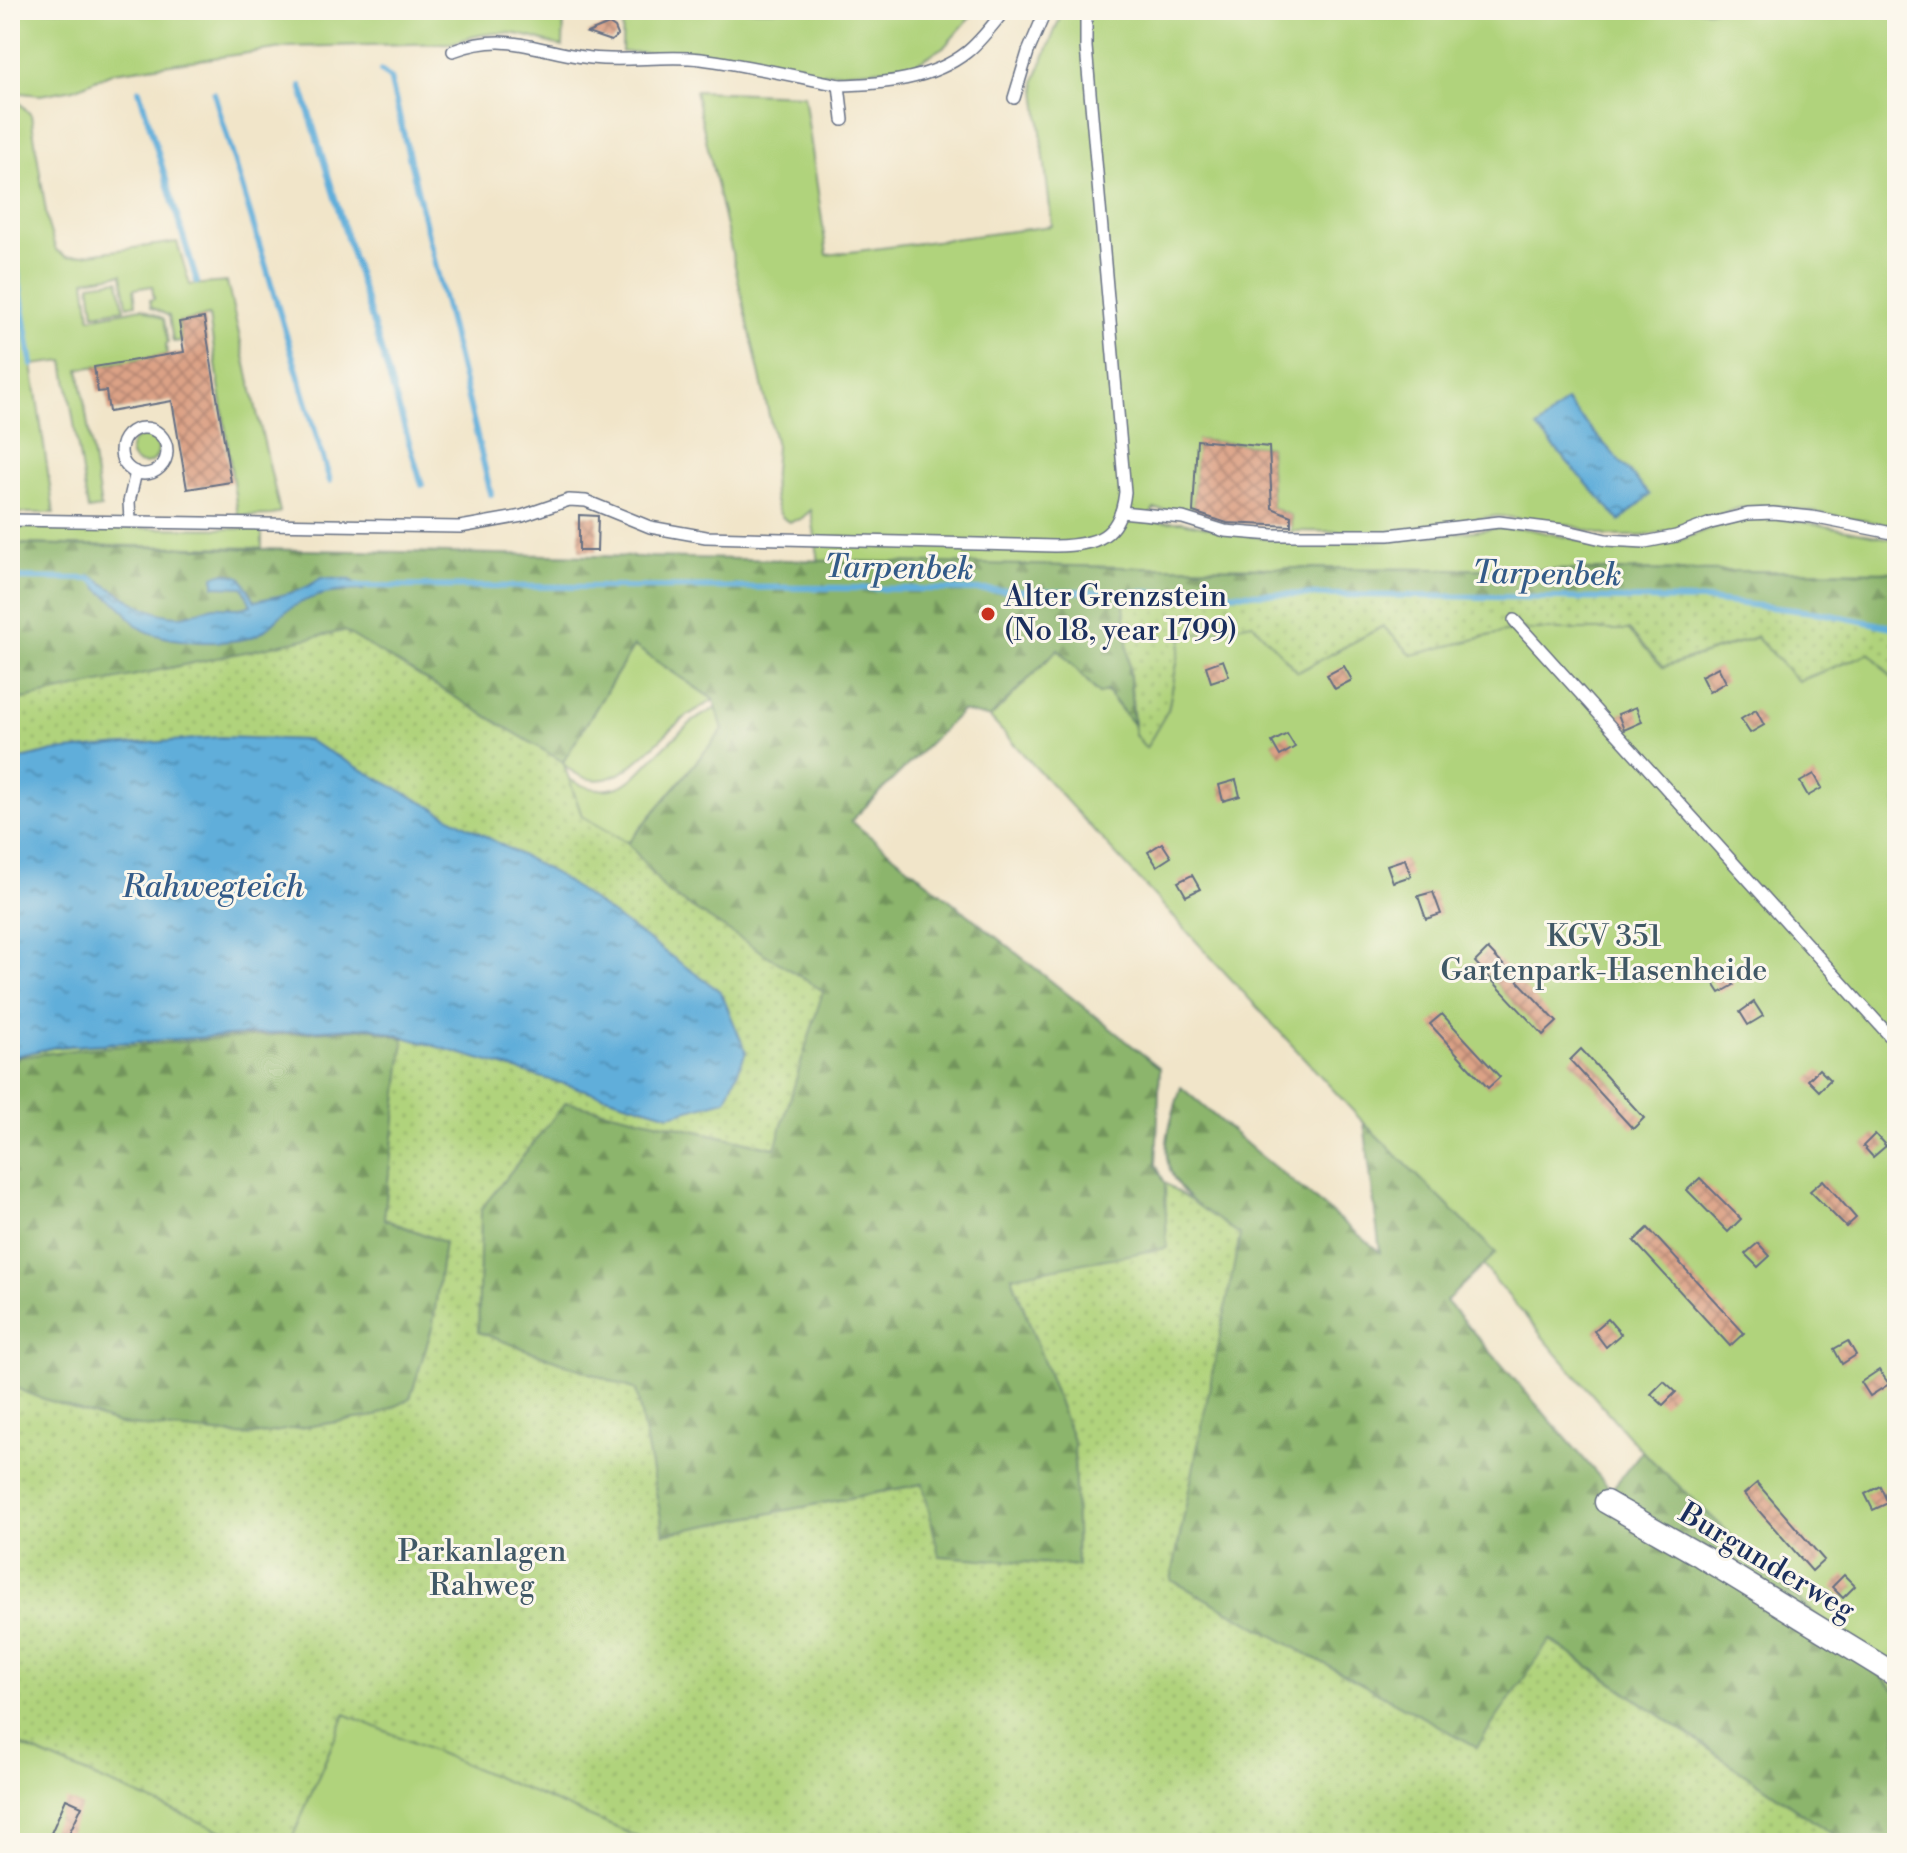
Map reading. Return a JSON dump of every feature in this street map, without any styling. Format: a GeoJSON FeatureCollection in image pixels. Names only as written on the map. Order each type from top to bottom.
{"type":"FeatureCollection","features":[{"type":"Feature","properties":{"kind":"street","name":"Burgunderweg"},"geometry":{"type":"LineString","coordinates":[[1606,1502],[1701,1556],[1897,1676]]}},
{"type":"Feature","properties":{"kind":"lane"},"geometry":{"type":"LineString","coordinates":[[453,51],[475,43],[512,41],[594,59],[699,59],[839,85],[891,80],[943,68],[968,51],[1005,10]]}},
{"type":"Feature","properties":{"kind":"lane"},"geometry":{"type":"LineString","coordinates":[[1014,98],[1028,52],[1046,10]]}},
{"type":"Feature","properties":{"kind":"lane"},"geometry":{"type":"LineString","coordinates":[[10,520],[460,527],[522,516],[569,500],[586,501],[650,527],[706,537],[1079,546],[1104,537],[1121,512],[1124,481],[1087,61],[1086,10]]}},
{"type":"Feature","properties":{"kind":"lane"},"geometry":{"type":"LineString","coordinates":[[839,85],[843,120]]}},
{"type":"Feature","properties":{"kind":"lane"},"geometry":{"type":"LineString","coordinates":[[148,427],[156,430],[166,442],[166,458],[156,471],[148,474],[136,472],[126,466],[122,459],[122,443],[132,430],[148,427]]}},
{"type":"Feature","properties":{"kind":"lane"},"geometry":{"type":"LineString","coordinates":[[130,520],[129,502],[136,472]]}},
{"type":"Feature","properties":{"kind":"lane"},"geometry":{"type":"LineString","coordinates":[[1121,512],[1183,518],[1225,531],[1273,535],[1389,535],[1499,522],[1563,530],[1606,540],[1645,542],[1748,514],[1773,513],[1812,517],[1897,534]]}},
{"type":"Feature","properties":{"kind":"lane"},"geometry":{"type":"LineString","coordinates":[[1514,620],[1897,1044]]}},
{"type":"Feature","properties":{"kind":"green space"},"geometry":{"type":"Polygon","coordinates":[[[10,10],[564,10],[563,47],[520,35],[496,33],[452,43],[290,47],[114,72],[74,89],[40,95],[13,92],[10,95],[10,10]]]}},
{"type":"Feature","properties":{"kind":"green space"},"geometry":{"type":"Polygon","coordinates":[[[623,10],[977,10],[945,46],[910,67],[815,74],[701,53],[622,52],[623,10]]]}},
{"type":"Feature","properties":{"kind":"green space"},"geometry":{"type":"Polygon","coordinates":[[[1063,10],[1897,10],[1897,526],[1776,506],[1739,508],[1675,530],[1644,536],[1607,536],[1565,524],[1497,516],[1389,532],[1291,531],[1291,516],[1272,508],[1269,447],[1198,440],[1193,512],[1154,509],[1145,522],[1182,522],[1272,540],[1388,541],[1498,528],[1529,529],[1606,546],[1645,547],[1678,541],[1713,527],[1772,518],[1897,540],[1897,572],[819,562],[811,510],[801,519],[789,522],[777,508],[774,476],[776,446],[695,91],[804,95],[827,255],[1052,226],[1035,81],[1063,10]]]}},
{"type":"Feature","properties":{"kind":"green space"},"geometry":{"type":"Polygon","coordinates":[[[10,99],[18,101],[31,115],[48,225],[56,250],[67,257],[177,242],[190,285],[227,282],[280,512],[238,516],[209,316],[179,322],[182,341],[173,342],[169,316],[151,307],[150,300],[154,299],[152,286],[134,289],[136,304],[127,306],[122,274],[85,280],[90,318],[142,308],[164,319],[167,355],[79,369],[101,508],[88,510],[64,361],[32,365],[54,513],[10,513],[10,99]]]}},
{"type":"Feature","properties":{"kind":"green space"},"geometry":{"type":"Polygon","coordinates":[[[119,280],[124,309],[94,314],[90,284],[119,280]]]}},
{"type":"Feature","properties":{"kind":"green space"},"geometry":{"type":"Polygon","coordinates":[[[144,436],[154,440],[158,450],[154,460],[144,464],[134,460],[130,450],[134,440],[144,436]]]}},
{"type":"Feature","properties":{"kind":"green space"},"geometry":{"type":"Polygon","coordinates":[[[10,527],[262,529],[262,548],[10,544],[10,527]]]}},
{"type":"Feature","properties":{"kind":"green space"},"geometry":{"type":"Polygon","coordinates":[[[10,544],[1122,567],[1897,572],[1897,628],[1821,613],[1708,600],[1124,591],[1133,724],[1107,691],[1099,694],[1058,649],[990,718],[962,711],[851,821],[1160,1068],[1156,1165],[1165,1183],[1167,1248],[1012,1277],[1074,1443],[1077,1566],[938,1556],[922,1484],[664,1534],[636,1390],[478,1332],[481,1209],[566,1102],[774,1148],[822,992],[667,892],[628,843],[723,730],[714,700],[634,646],[563,762],[344,631],[10,702],[10,544]]]}},
{"type":"Feature","properties":{"kind":"green space"},"geometry":{"type":"Polygon","coordinates":[[[1123,591],[1708,600],[1821,613],[1897,628],[1897,683],[1870,653],[1798,681],[1756,637],[1663,667],[1629,630],[1512,630],[1412,655],[1383,626],[1298,672],[1252,623],[1182,637],[1168,710],[1146,748],[1135,735],[1123,591]]]}},
{"type":"Feature","properties":{"kind":"green space","name":"KGV 351 Gartenpark-Hasenheide"},"geometry":{"type":"Polygon","coordinates":[[[1252,622],[1298,672],[1383,626],[1412,655],[1512,630],[1629,630],[1663,667],[1757,637],[1799,681],[1870,653],[1897,683],[1897,1692],[1653,1464],[1364,1123],[990,718],[1058,649],[1099,694],[1106,691],[1133,724],[1135,735],[1168,710],[1182,637],[1252,622]]]}},
{"type":"Feature","properties":{"kind":"green space","name":"Parkanlagen Rahweg"},"geometry":{"type":"Polygon","coordinates":[[[344,631],[563,762],[582,816],[628,843],[667,892],[823,991],[775,1148],[566,1102],[481,1209],[478,1332],[636,1390],[664,1534],[923,1484],[939,1556],[1077,1566],[1074,1443],[1012,1276],[1167,1248],[1165,1183],[1240,1235],[1171,1580],[1477,1747],[1550,1640],[1845,1843],[653,1843],[345,1714],[290,1843],[250,1843],[10,1741],[10,1385],[118,1424],[248,1436],[376,1416],[410,1399],[433,1325],[444,1242],[384,1219],[404,1039],[371,1028],[81,1049],[19,1057],[10,1063],[10,1057],[55,1047],[370,1027],[670,1115],[54,751],[10,762],[10,702],[344,631]]]}},
{"type":"Feature","properties":{"kind":"green space"},"geometry":{"type":"Polygon","coordinates":[[[634,646],[714,700],[681,720],[644,756],[619,774],[605,779],[591,779],[577,774],[563,762],[634,646]]]}},
{"type":"Feature","properties":{"kind":"green space"},"geometry":{"type":"Polygon","coordinates":[[[717,708],[723,730],[628,843],[582,816],[569,779],[599,789],[623,785],[674,737],[717,708]]]}},
{"type":"Feature","properties":{"kind":"green space"},"geometry":{"type":"Polygon","coordinates":[[[371,1028],[404,1039],[384,1219],[444,1242],[433,1325],[410,1399],[376,1416],[248,1436],[118,1424],[10,1385],[10,1063],[19,1057],[81,1049],[371,1028]]]}},
{"type":"Feature","properties":{"kind":"green space"},"geometry":{"type":"Polygon","coordinates":[[[1181,1087],[1380,1252],[1364,1123],[1496,1253],[1446,1301],[1611,1490],[1642,1451],[1897,1692],[1897,1843],[1845,1843],[1551,1640],[1477,1747],[1171,1580],[1239,1235],[1189,1198],[1171,1173],[1167,1142],[1181,1087]]]}},
{"type":"Feature","properties":{"kind":"green space"},"geometry":{"type":"Polygon","coordinates":[[[345,1714],[381,1728],[653,1843],[290,1843],[345,1714]]]}},
{"type":"Feature","properties":{"kind":"green space"},"geometry":{"type":"Polygon","coordinates":[[[10,1741],[250,1843],[10,1843],[10,1741]]]}},
{"type":"Feature","properties":{"kind":"water"},"geometry":{"type":"Polygon","coordinates":[[[1566,401],[1650,495],[1620,521],[1537,428],[1566,401]]]}},
{"type":"Feature","properties":{"kind":"water"},"geometry":{"type":"Polygon","coordinates":[[[226,573],[241,577],[255,601],[297,591],[321,578],[351,580],[363,590],[306,600],[288,610],[259,634],[247,638],[198,642],[164,637],[139,627],[100,590],[90,575],[144,607],[179,616],[210,608],[251,605],[243,587],[214,586],[214,576],[226,573]]]}},
{"type":"Feature","properties":{"kind":"water","name":"Rahwegteich"},"geometry":{"type":"Polygon","coordinates":[[[220,737],[307,740],[556,874],[721,992],[746,1052],[726,1100],[670,1115],[370,1027],[55,1047],[10,1057],[10,762],[54,751],[220,737]]]}},
{"type":"Feature","properties":{"kind":"building"},"geometry":{"type":"Polygon","coordinates":[[[609,24],[618,35],[611,41],[587,33],[609,24]]]}},
{"type":"Feature","properties":{"kind":"building"},"geometry":{"type":"Polygon","coordinates":[[[204,318],[231,482],[187,489],[172,401],[109,412],[106,391],[98,392],[94,367],[184,352],[179,322],[204,318]]]}},
{"type":"Feature","properties":{"kind":"building"},"geometry":{"type":"Polygon","coordinates":[[[1197,440],[1269,447],[1272,508],[1291,516],[1291,526],[1227,523],[1193,512],[1197,440]]]}},
{"type":"Feature","properties":{"kind":"building"},"geometry":{"type":"Polygon","coordinates":[[[579,515],[598,516],[597,551],[579,551],[579,515]]]}},
{"type":"Feature","properties":{"kind":"building"},"geometry":{"type":"Polygon","coordinates":[[[1223,660],[1229,676],[1211,682],[1206,666],[1223,660]]]}},
{"type":"Feature","properties":{"kind":"building"},"geometry":{"type":"Polygon","coordinates":[[[1344,666],[1352,680],[1335,689],[1327,675],[1344,666]]]}},
{"type":"Feature","properties":{"kind":"building"},"geometry":{"type":"Polygon","coordinates":[[[1718,667],[1726,682],[1709,692],[1701,676],[1718,667]]]}},
{"type":"Feature","properties":{"kind":"building"},"geometry":{"type":"Polygon","coordinates":[[[1636,707],[1642,722],[1624,730],[1618,714],[1636,707]]]}},
{"type":"Feature","properties":{"kind":"building"},"geometry":{"type":"Polygon","coordinates":[[[1756,710],[1764,725],[1750,733],[1741,719],[1756,710]]]}},
{"type":"Feature","properties":{"kind":"building"},"geometry":{"type":"Polygon","coordinates":[[[1287,734],[1295,747],[1280,756],[1272,742],[1287,734]]]}},
{"type":"Feature","properties":{"kind":"building"},"geometry":{"type":"Polygon","coordinates":[[[1814,774],[1822,788],[1808,796],[1800,782],[1814,774]]]}},
{"type":"Feature","properties":{"kind":"building"},"geometry":{"type":"Polygon","coordinates":[[[1236,780],[1240,796],[1223,801],[1219,785],[1236,780]]]}},
{"type":"Feature","properties":{"kind":"building"},"geometry":{"type":"Polygon","coordinates":[[[1162,843],[1171,857],[1157,866],[1148,852],[1162,843]]]}},
{"type":"Feature","properties":{"kind":"building"},"geometry":{"type":"Polygon","coordinates":[[[1405,859],[1411,876],[1393,882],[1387,865],[1405,859]]]}},
{"type":"Feature","properties":{"kind":"building"},"geometry":{"type":"Polygon","coordinates":[[[1192,875],[1200,889],[1186,896],[1178,882],[1192,875]]]}},
{"type":"Feature","properties":{"kind":"building"},"geometry":{"type":"Polygon","coordinates":[[[1433,892],[1441,914],[1426,919],[1418,896],[1433,892]]]}},
{"type":"Feature","properties":{"kind":"building"},"geometry":{"type":"Polygon","coordinates":[[[1488,949],[1557,1022],[1543,1035],[1475,962],[1488,949]]]}},
{"type":"Feature","properties":{"kind":"building"},"geometry":{"type":"Polygon","coordinates":[[[1725,971],[1734,985],[1720,993],[1711,979],[1725,971]]]}},
{"type":"Feature","properties":{"kind":"building"},"geometry":{"type":"Polygon","coordinates":[[[1754,1002],[1763,1016],[1748,1025],[1740,1012],[1754,1002]]]}},
{"type":"Feature","properties":{"kind":"building"},"geometry":{"type":"Polygon","coordinates":[[[1442,1014],[1500,1077],[1488,1088],[1430,1024],[1442,1014]]]}},
{"type":"Feature","properties":{"kind":"building"},"geometry":{"type":"Polygon","coordinates":[[[1581,1049],[1644,1118],[1633,1129],[1570,1060],[1581,1049]]]}},
{"type":"Feature","properties":{"kind":"building"},"geometry":{"type":"Polygon","coordinates":[[[1819,1069],[1830,1080],[1819,1091],[1808,1080],[1819,1069]]]}},
{"type":"Feature","properties":{"kind":"building"},"geometry":{"type":"Polygon","coordinates":[[[1875,1134],[1886,1146],[1873,1157],[1863,1146],[1875,1134]]]}},
{"type":"Feature","properties":{"kind":"building"},"geometry":{"type":"Polygon","coordinates":[[[1700,1178],[1741,1219],[1728,1232],[1687,1190],[1700,1178]]]}},
{"type":"Feature","properties":{"kind":"building"},"geometry":{"type":"Polygon","coordinates":[[[1823,1180],[1856,1218],[1846,1227],[1810,1191],[1823,1180]]]}},
{"type":"Feature","properties":{"kind":"building"},"geometry":{"type":"Polygon","coordinates":[[[1648,1228],[1744,1333],[1730,1346],[1634,1241],[1648,1228]]]}},
{"type":"Feature","properties":{"kind":"building"},"geometry":{"type":"Polygon","coordinates":[[[1758,1243],[1770,1256],[1758,1267],[1745,1254],[1758,1243]]]}},
{"type":"Feature","properties":{"kind":"building"},"geometry":{"type":"Polygon","coordinates":[[[1608,1319],[1621,1334],[1606,1347],[1594,1331],[1608,1319]]]}},
{"type":"Feature","properties":{"kind":"building"},"geometry":{"type":"Polygon","coordinates":[[[1848,1341],[1856,1355],[1842,1364],[1834,1349],[1848,1341]]]}},
{"type":"Feature","properties":{"kind":"building"},"geometry":{"type":"Polygon","coordinates":[[[1879,1370],[1889,1384],[1870,1396],[1861,1382],[1879,1370]]]}},
{"type":"Feature","properties":{"kind":"building"},"geometry":{"type":"Polygon","coordinates":[[[1664,1381],[1676,1392],[1663,1405],[1651,1394],[1664,1381]]]}},
{"type":"Feature","properties":{"kind":"building"},"geometry":{"type":"Polygon","coordinates":[[[1757,1483],[1824,1560],[1812,1571],[1744,1494],[1757,1483]]]}},
{"type":"Feature","properties":{"kind":"building"},"geometry":{"type":"Polygon","coordinates":[[[1880,1486],[1888,1503],[1873,1510],[1865,1494],[1880,1486]]]}},
{"type":"Feature","properties":{"kind":"building"},"geometry":{"type":"Polygon","coordinates":[[[1844,1575],[1855,1586],[1843,1598],[1832,1587],[1844,1575]]]}},
{"type":"Feature","properties":{"kind":"building"},"geometry":{"type":"Polygon","coordinates":[[[66,1799],[82,1806],[66,1840],[51,1833],[66,1799]]]}},
{"type":"Feature","properties":{"kind":"waterway"},"geometry":{"type":"LineString","coordinates":[[381,71],[390,78],[491,494]]}},
{"type":"Feature","properties":{"kind":"waterway"},"geometry":{"type":"LineString","coordinates":[[301,86],[422,485]]}},
{"type":"Feature","properties":{"kind":"waterway"},"geometry":{"type":"LineString","coordinates":[[139,90],[197,282]]}},
{"type":"Feature","properties":{"kind":"waterway"},"geometry":{"type":"LineString","coordinates":[[214,93],[330,481]]}},
{"type":"Feature","properties":{"kind":"waterway"},"geometry":{"type":"LineString","coordinates":[[10,224],[32,365]]}},
{"type":"Feature","properties":{"kind":"waterway","name":"Tarpenbek"},"geometry":{"type":"LineString","coordinates":[[10,578],[92,579],[97,583]]}},
{"type":"Feature","properties":{"kind":"waterway","name":"Tarpenbek"},"geometry":{"type":"LineString","coordinates":[[352,586],[835,588],[1708,600],[1821,613],[1897,628]]}},
{"type":"Feature","properties":{"kind":"place","name":"Alter Grenzstein (No 18, year 1799)"},"geometry":{"type":"Point","coordinates":[988,614]}}]}
